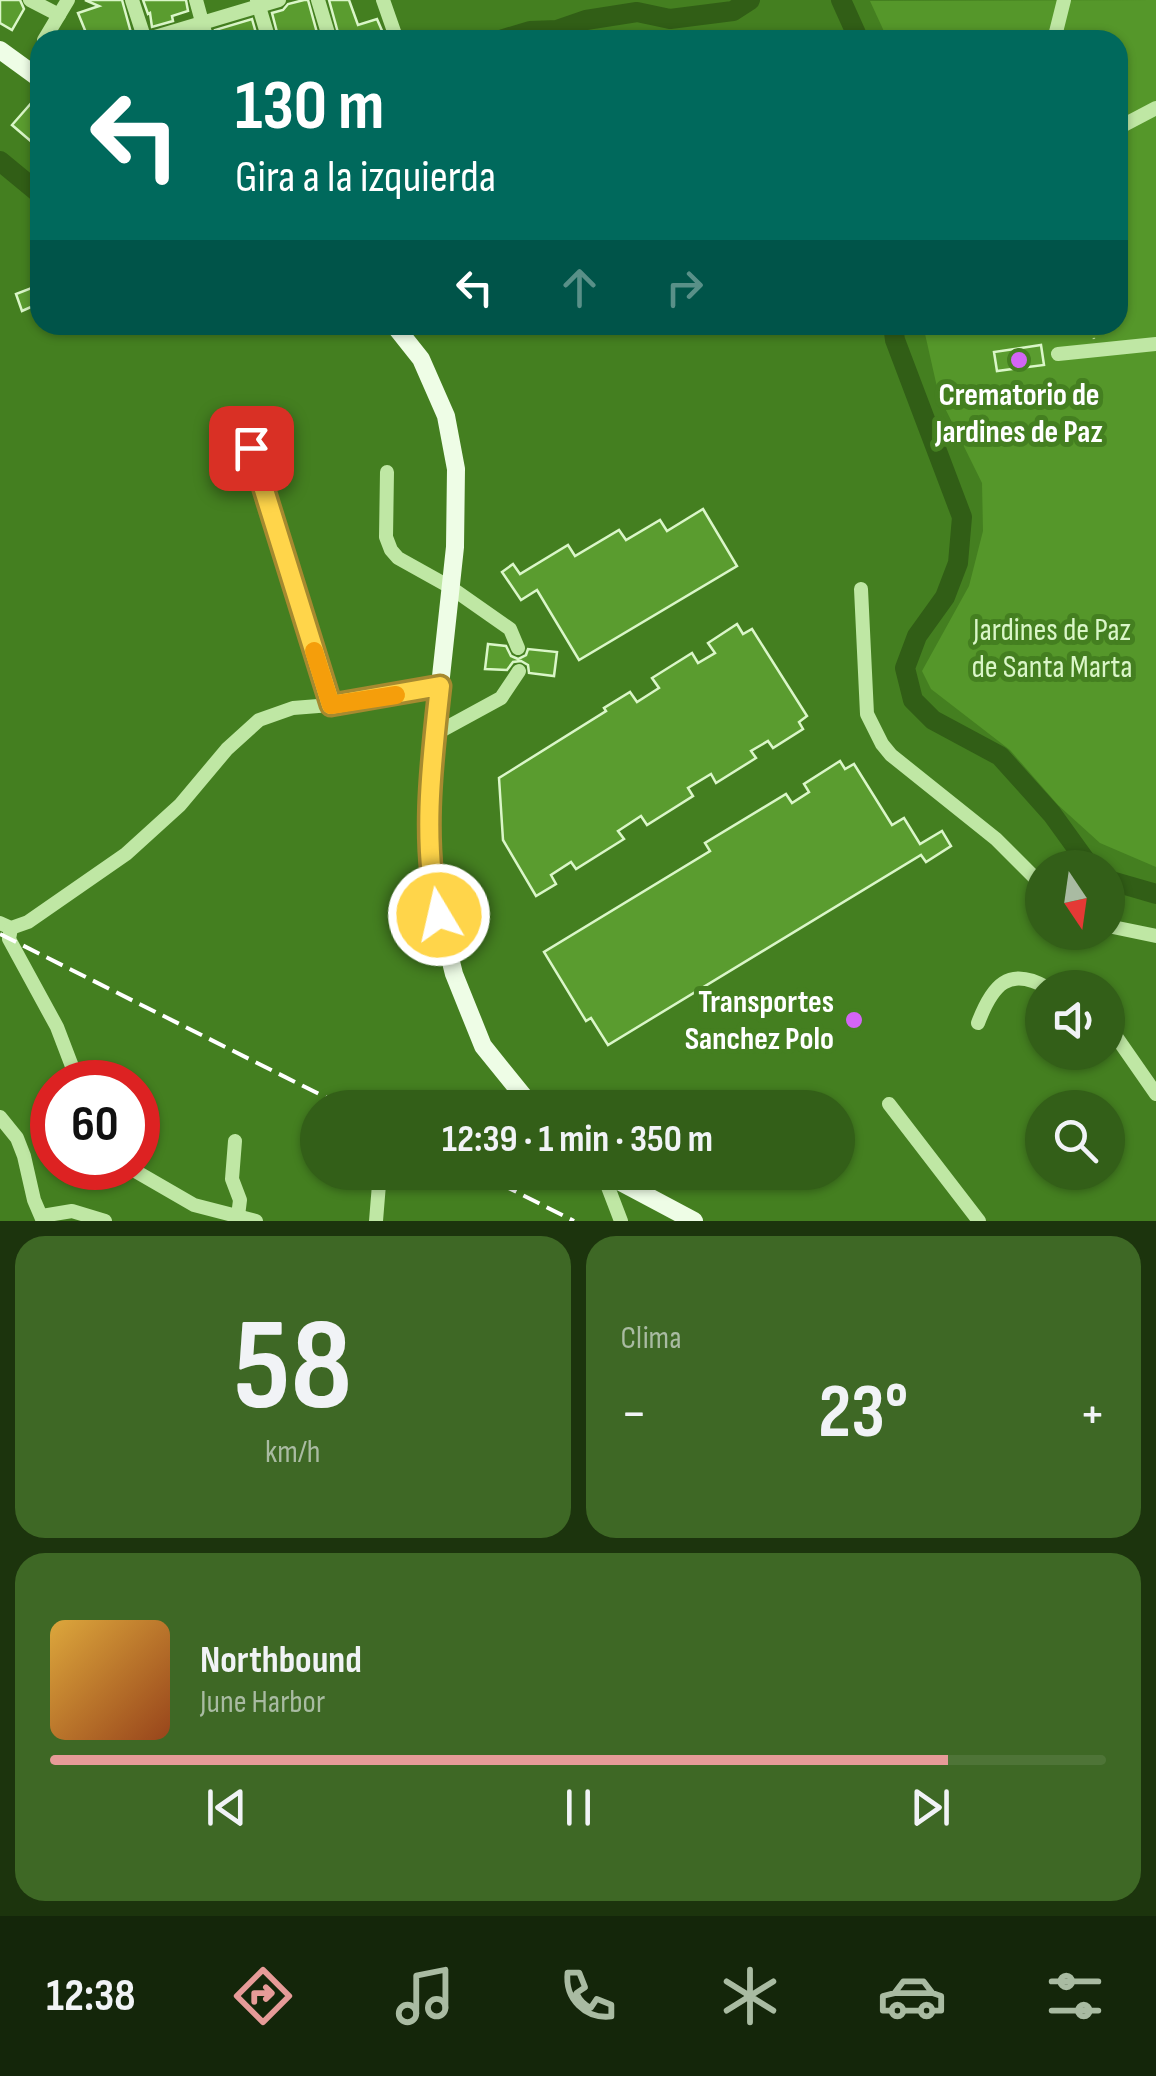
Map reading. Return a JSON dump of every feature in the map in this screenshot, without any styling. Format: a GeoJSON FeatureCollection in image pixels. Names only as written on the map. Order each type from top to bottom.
{"type":"FeatureCollection","features":[{"type":"Feature","properties":{"kind":"main road"},"geometry":{"type":"LineString","coordinates":[[0,50],[30,72]]}},
{"type":"Feature","properties":{"kind":"main road"},"geometry":{"type":"LineString","coordinates":[[402,335],[422,359],[446,416],[456,468],[454,548],[431,769],[432,886],[454,974],[483,1046],[519,1090]]}},
{"type":"Feature","properties":{"kind":"main road"},"geometry":{"type":"LineString","coordinates":[[635,1190],[694,1221]]}},
{"type":"Feature","properties":{"kind":"street"},"geometry":{"type":"LineString","coordinates":[[30,0],[59,14]]}},
{"type":"Feature","properties":{"kind":"street"},"geometry":{"type":"LineString","coordinates":[[50,30],[68,0]]}},
{"type":"Feature","properties":{"kind":"street"},"geometry":{"type":"LineString","coordinates":[[132,0],[142,30]]}},
{"type":"Feature","properties":{"kind":"street"},"geometry":{"type":"LineString","coordinates":[[196,0],[204,30]]}},
{"type":"Feature","properties":{"kind":"street"},"geometry":{"type":"LineString","coordinates":[[181,30],[258,3],[279,0]]}},
{"type":"Feature","properties":{"kind":"street"},"geometry":{"type":"LineString","coordinates":[[318,0],[327,30]]}},
{"type":"Feature","properties":{"kind":"street"},"geometry":{"type":"LineString","coordinates":[[384,0],[394,30]]}},
{"type":"Feature","properties":{"kind":"street"},"geometry":{"type":"LineString","coordinates":[[1056,30],[1064,0]]}},
{"type":"Feature","properties":{"kind":"street"},"geometry":{"type":"LineString","coordinates":[[258,3],[266,30]]}},
{"type":"Feature","properties":{"kind":"street"},"geometry":{"type":"LineString","coordinates":[[1128,123],[1156,108]]}},
{"type":"Feature","properties":{"kind":"street"},"geometry":{"type":"LineString","coordinates":[[1058,354],[1156,344]]}},
{"type":"Feature","properties":{"kind":"street"},"geometry":{"type":"LineString","coordinates":[[251,448],[331,705]]}},
{"type":"Feature","properties":{"kind":"street"},"geometry":{"type":"LineString","coordinates":[[386,472],[386,537],[391,550],[510,629],[518,648]]}},
{"type":"Feature","properties":{"kind":"street"},"geometry":{"type":"LineString","coordinates":[[861,588],[867,714],[882,744],[1025,868]]}},
{"type":"Feature","properties":{"kind":"street"},"geometry":{"type":"LineString","coordinates":[[435,734],[500,698],[519,671]]}},
{"type":"Feature","properties":{"kind":"street"},"geometry":{"type":"LineString","coordinates":[[70,1060],[57,1027],[9,939],[6,925],[28,922],[126,854],[180,805],[226,749],[260,720],[293,708],[440,686]]}},
{"type":"Feature","properties":{"kind":"street"},"geometry":{"type":"LineString","coordinates":[[1125,930],[1156,936]]}},
{"type":"Feature","properties":{"kind":"street"},"geometry":{"type":"LineString","coordinates":[[978,1023],[994,990],[1012,978],[1025,978]]}},
{"type":"Feature","properties":{"kind":"street"},"geometry":{"type":"LineString","coordinates":[[1125,1049],[1156,1094]]}},
{"type":"Feature","properties":{"kind":"street"},"geometry":{"type":"LineString","coordinates":[[889,1104],[979,1221]]}},
{"type":"Feature","properties":{"kind":"street"},"geometry":{"type":"LineString","coordinates":[[0,1117],[17,1138],[43,1218],[72,1211],[105,1221]]}},
{"type":"Feature","properties":{"kind":"street"},"geometry":{"type":"LineString","coordinates":[[235,1141],[232,1179],[240,1200],[238,1216]]}},
{"type":"Feature","properties":{"kind":"street"},"geometry":{"type":"LineString","coordinates":[[160,1185],[194,1205],[256,1221]]}},
{"type":"Feature","properties":{"kind":"street"},"geometry":{"type":"LineString","coordinates":[[376,1221],[379,1190]]}},
{"type":"Feature","properties":{"kind":"street"},"geometry":{"type":"LineString","coordinates":[[609,1190],[621,1221]]}},
{"type":"Feature","properties":{"kind":"street"},"geometry":{"type":"LineString","coordinates":[[183,1221],[194,1205]]}},
{"type":"Feature","properties":{"kind":"green space","name":"Jardines de Paz de Santa Marta"},"geometry":{"type":"Polygon","coordinates":[[[1156,0],[1156,867],[1125,854],[1125,850],[1100,843],[1058,805],[1010,750],[931,689],[922,671],[969,586],[983,531],[982,483],[939,396],[925,335],[1128,335],[1128,30],[883,30],[870,1],[1156,0]]]}},
{"type":"Feature","properties":{"kind":"building"},"geometry":{"type":"Polygon","coordinates":[[[0,0],[20,0],[24,9],[12,30],[0,23],[0,0]]]}},
{"type":"Feature","properties":{"kind":"building"},"geometry":{"type":"Polygon","coordinates":[[[85,0],[122,0],[130,30],[85,30],[78,13],[99,6],[85,0]]]}},
{"type":"Feature","properties":{"kind":"building"},"geometry":{"type":"Polygon","coordinates":[[[143,0],[186,0],[188,11],[172,16],[173,21],[152,27],[143,0]]]}},
{"type":"Feature","properties":{"kind":"building"},"geometry":{"type":"Polygon","coordinates":[[[308,0],[316,30],[276,30],[272,13],[288,4],[308,0]]]}},
{"type":"Feature","properties":{"kind":"building"},"geometry":{"type":"Polygon","coordinates":[[[329,0],[349,0],[358,25],[377,19],[382,30],[337,30],[329,0]]]}},
{"type":"Feature","properties":{"kind":"building"},"geometry":{"type":"Polygon","coordinates":[[[252,19],[255,30],[215,30],[252,19]]]}},
{"type":"Feature","properties":{"kind":"building"},"geometry":{"type":"Polygon","coordinates":[[[30,104],[30,140],[12,125],[30,104]]]}},
{"type":"Feature","properties":{"kind":"building"},"geometry":{"type":"Polygon","coordinates":[[[30,289],[30,307],[22,311],[16,294],[30,289]]]}},
{"type":"Feature","properties":{"kind":"building","name":"Crematorio de Jardines de Paz"},"geometry":{"type":"Polygon","coordinates":[[[1041,345],[1044,365],[997,371],[994,352],[1041,345]]]}},
{"type":"Feature","properties":{"kind":"building"},"geometry":{"type":"Polygon","coordinates":[[[703,509],[737,566],[579,660],[537,590],[521,600],[502,572],[513,564],[520,574],[568,545],[575,556],[619,530],[626,540],[660,520],[667,531],[703,509]]]}},
{"type":"Feature","properties":{"kind":"building"},"geometry":{"type":"Polygon","coordinates":[[[737,624],[743,634],[752,629],[807,716],[799,722],[803,729],[773,748],[768,741],[751,751],[756,758],[716,783],[711,774],[688,788],[693,796],[647,825],[641,816],[618,831],[624,839],[576,869],[571,862],[551,875],[556,884],[536,896],[503,840],[499,778],[630,692],[637,702],[659,688],[652,678],[692,653],[698,663],[715,653],[708,643],[737,624]]]}},
{"type":"Feature","properties":{"kind":"building"},"geometry":{"type":"Polygon","coordinates":[[[488,644],[506,646],[511,656],[518,659],[528,649],[557,652],[554,676],[529,673],[528,665],[521,661],[513,662],[507,670],[485,669],[488,644]]]}},
{"type":"Feature","properties":{"kind":"building"},"geometry":{"type":"Polygon","coordinates":[[[840,761],[845,769],[854,764],[892,825],[904,818],[920,844],[942,831],[951,846],[926,862],[921,855],[608,1045],[591,1018],[586,1021],[544,952],[710,851],[705,843],[786,794],[792,803],[809,792],[804,784],[840,761]]]}},
{"type":"Feature","properties":{"kind":"waterway"},"geometry":{"type":"LineString","coordinates":[[557,30],[586,20],[637,12],[670,19],[733,11],[750,0]]}},
{"type":"Feature","properties":{"kind":"waterway"},"geometry":{"type":"LineString","coordinates":[[841,0],[854,30]]}},
{"type":"Feature","properties":{"kind":"waterway"},"geometry":{"type":"LineString","coordinates":[[0,161],[30,186]]}},
{"type":"Feature","properties":{"kind":"waterway"},"geometry":{"type":"LineString","coordinates":[[894,335],[962,517],[958,563],[945,597],[917,636],[905,668],[913,700],[933,720],[1000,756],[1078,850]]}},
{"type":"Feature","properties":{"kind":"waterway"},"geometry":{"type":"LineString","coordinates":[[1125,885],[1156,894]]}},
{"type":"Feature","properties":{"kind":"railway"},"geometry":{"type":"LineString","coordinates":[[0,934],[311,1090]]}},
{"type":"Feature","properties":{"kind":"railway"},"geometry":{"type":"LineString","coordinates":[[513,1190],[574,1221]]}},
{"type":"Feature","properties":{"kind":"slow traffic"},"geometry":{"type":"LineString","coordinates":[[314,651],[331,705],[396,695]]}},
{"type":"Feature","properties":{"kind":"place","name":"Crematorio de Jardines de Paz"},"geometry":{"type":"Point","coordinates":[1019,360]}},
{"type":"Feature","properties":{"kind":"place","name":"Transportes Sanchez Polo"},"geometry":{"type":"Point","coordinates":[854,1020]}},
{"type":"Feature","properties":{"kind":"route"},"geometry":{"type":"LineString","coordinates":[[251,448],[331,705],[440,686],[431,769],[432,886],[439,915]]}}]}
